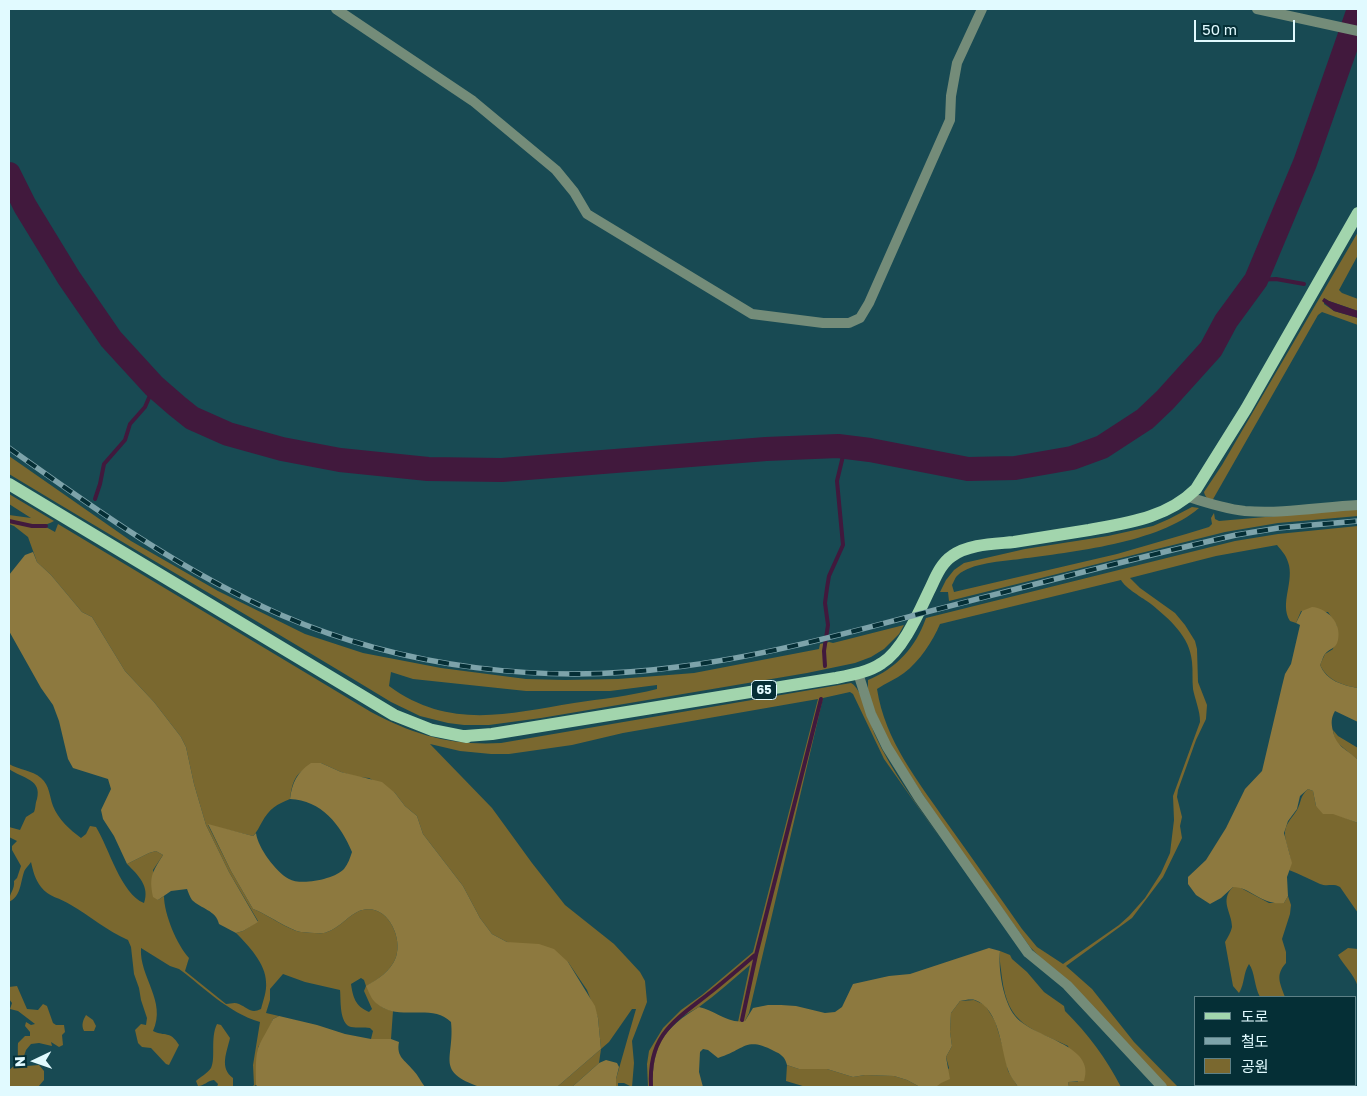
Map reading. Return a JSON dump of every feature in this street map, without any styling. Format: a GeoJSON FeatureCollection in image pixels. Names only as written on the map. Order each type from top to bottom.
{"type":"FeatureCollection","features":[{"type":"Feature","properties":{"kind":"main road","name":"65"},"geometry":{"type":"LineString","coordinates":[[9,484],[394,715],[440,732],[467,737],[492,734],[702,701],[858,673],[884,662],[898,646],[918,614],[939,570],[951,556],[981,546],[1046,538],[1147,519],[1188,497],[1196,489],[1246,409],[1358,213]]}},
{"type":"Feature","properties":{"kind":"street"},"geometry":{"type":"LineString","coordinates":[[336,9],[473,101],[556,170],[574,192],[587,214],[752,314],[823,323],[849,322],[860,318],[869,303],[950,120],[951,96],[957,63],[982,9]]}},
{"type":"Feature","properties":{"kind":"street"},"geometry":{"type":"LineString","coordinates":[[1257,9],[1358,31]]}},
{"type":"Feature","properties":{"kind":"street"},"geometry":{"type":"LineString","coordinates":[[1188,497],[1245,511],[1269,512],[1358,505]]}},
{"type":"Feature","properties":{"kind":"street"},"geometry":{"type":"LineString","coordinates":[[858,673],[872,714],[887,746],[919,798],[1028,953],[1067,985],[1162,1087]]}},
{"type":"Feature","properties":{"kind":"green space"},"geometry":{"type":"Polygon","coordinates":[[[1358,232],[1358,255],[1339,290],[1358,299],[1358,311],[1324,298],[1324,304],[1334,311],[1358,318],[1358,325],[1322,312],[1318,315],[1212,501],[1206,497],[1204,492],[1222,465],[1358,232]]]}},
{"type":"Feature","properties":{"kind":"green space"},"geometry":{"type":"Polygon","coordinates":[[[9,456],[131,541],[218,591],[305,634],[363,653],[441,668],[526,679],[565,680],[618,679],[694,673],[819,649],[820,644],[833,643],[904,625],[899,634],[884,649],[871,657],[855,663],[807,673],[541,718],[489,725],[448,723],[420,716],[391,702],[9,474],[9,456]],[[391,672],[389,686],[411,700],[434,709],[456,714],[479,715],[525,711],[657,689],[657,685],[610,691],[526,691],[413,679],[391,672]]]}},
{"type":"Feature","properties":{"kind":"green space"},"geometry":{"type":"Polygon","coordinates":[[[9,494],[54,521],[49,524],[37,525],[9,520],[9,515],[31,518],[9,504],[9,494]]]}},
{"type":"Feature","properties":{"kind":"green space"},"geometry":{"type":"Polygon","coordinates":[[[1192,507],[1199,508],[1182,520],[1138,538],[1089,549],[979,565],[964,571],[956,577],[952,585],[954,592],[1117,554],[1186,534],[1209,527],[1212,524],[1211,518],[1214,513],[1215,519],[1219,521],[1358,509],[1358,516],[1278,523],[1225,532],[949,601],[948,592],[940,592],[954,570],[964,563],[1025,549],[1108,536],[1153,526],[1192,507]]]}},
{"type":"Feature","properties":{"kind":"green space"},"geometry":{"type":"Polygon","coordinates":[[[9,522],[32,527],[46,527],[55,532],[58,524],[371,712],[418,733],[450,741],[501,743],[851,683],[862,698],[875,735],[889,763],[942,841],[884,759],[853,694],[850,692],[823,698],[749,1013],[745,1021],[738,1022],[750,965],[706,1002],[683,1016],[668,1030],[656,1057],[653,1087],[648,1087],[647,1064],[649,1051],[663,1028],[681,1010],[753,952],[818,699],[623,733],[572,745],[509,754],[460,751],[430,744],[492,808],[565,905],[614,944],[640,972],[645,981],[647,1002],[632,1041],[634,1063],[632,1087],[624,1083],[618,1083],[618,1087],[616,1087],[616,1079],[636,1009],[632,1009],[609,1042],[601,1049],[598,1018],[587,990],[568,962],[507,942],[492,934],[480,918],[463,886],[423,834],[417,816],[405,806],[395,793],[369,778],[357,777],[341,772],[321,763],[307,768],[298,774],[293,784],[290,799],[271,810],[253,836],[208,825],[253,909],[301,932],[324,933],[336,928],[359,911],[369,909],[377,911],[390,922],[397,940],[398,949],[396,957],[388,970],[367,986],[377,1002],[384,1008],[393,1011],[391,1039],[371,1039],[373,1031],[370,1028],[347,1025],[341,1011],[340,990],[305,982],[283,974],[270,989],[270,1000],[266,1013],[279,1016],[273,1019],[268,1032],[258,1047],[256,1085],[252,1087],[254,1085],[253,1065],[260,1022],[248,1018],[227,1006],[179,969],[170,966],[141,948],[144,969],[157,1009],[153,1031],[173,1037],[179,1045],[169,1065],[166,1064],[151,1048],[142,1047],[138,1043],[135,1030],[141,1024],[146,1025],[147,1018],[134,974],[131,947],[128,940],[44,890],[33,872],[31,862],[24,872],[18,893],[9,902],[14,881],[21,866],[12,850],[12,846],[17,841],[9,837],[9,827],[20,830],[26,817],[34,812],[38,792],[34,783],[9,769],[9,764],[34,773],[44,781],[48,787],[53,806],[61,820],[81,838],[86,834],[90,826],[96,827],[122,881],[136,898],[144,903],[145,891],[142,881],[127,864],[156,851],[163,855],[153,870],[158,900],[164,896],[166,911],[172,929],[189,958],[185,971],[226,1004],[237,1003],[255,1011],[261,1009],[265,996],[265,975],[256,955],[236,933],[243,931],[258,921],[229,872],[206,825],[186,747],[181,737],[154,702],[125,671],[92,617],[82,612],[51,575],[37,562],[28,537],[9,524],[9,522]],[[361,978],[351,984],[356,1001],[364,1010],[369,1012],[372,1009],[364,991],[366,986],[361,978]]]}},
{"type":"Feature","properties":{"kind":"green space"},"geometry":{"type":"Polygon","coordinates":[[[1358,526],[1358,688],[1331,679],[1320,665],[1325,654],[1333,649],[1337,626],[1328,612],[1301,611],[1296,623],[1290,621],[1287,614],[1286,600],[1290,569],[1286,557],[1277,545],[1216,556],[1130,578],[1140,588],[1175,613],[1195,641],[1198,682],[1207,705],[1206,719],[1196,740],[1178,790],[1177,797],[1182,817],[1180,826],[1182,838],[1163,877],[1132,918],[1066,966],[1092,989],[1134,1042],[1178,1087],[1167,1087],[1030,947],[944,827],[887,740],[873,707],[868,690],[868,680],[887,670],[904,656],[917,638],[926,618],[1235,541],[1278,534],[1358,526]],[[1121,580],[940,624],[934,637],[915,663],[901,675],[877,689],[887,726],[914,776],[1022,929],[1037,947],[1063,964],[1129,916],[1145,898],[1161,873],[1170,853],[1174,820],[1173,796],[1200,722],[1193,689],[1192,662],[1183,636],[1165,616],[1121,580]]]}},
{"type":"Feature","properties":{"kind":"green space"},"geometry":{"type":"Polygon","coordinates":[[[1333,730],[1338,736],[1358,748],[1358,760],[1335,741],[1333,730]]]}},
{"type":"Feature","properties":{"kind":"green space"},"geometry":{"type":"Polygon","coordinates":[[[1308,789],[1313,791],[1316,806],[1358,823],[1358,913],[1340,887],[1320,884],[1289,870],[1291,861],[1285,831],[1303,795],[1308,789]]]}},
{"type":"Feature","properties":{"kind":"green space"},"geometry":{"type":"Polygon","coordinates":[[[1233,887],[1239,887],[1269,903],[1284,903],[1288,896],[1291,905],[1290,914],[1282,939],[1286,952],[1286,963],[1280,971],[1280,983],[1285,996],[1260,996],[1249,964],[1239,993],[1233,986],[1225,942],[1232,927],[1227,907],[1229,892],[1233,887]]]}},
{"type":"Feature","properties":{"kind":"green space"},"geometry":{"type":"Polygon","coordinates":[[[1348,948],[1358,949],[1358,987],[1338,955],[1348,948]]]}},
{"type":"Feature","properties":{"kind":"green space"},"geometry":{"type":"Polygon","coordinates":[[[1000,951],[1010,955],[1044,992],[1064,1006],[1065,1011],[1103,1056],[1121,1087],[1069,1087],[1068,1082],[1078,1082],[1068,1046],[1023,1023],[1009,1006],[1002,978],[1000,951]]]}},
{"type":"Feature","properties":{"kind":"green space"},"geometry":{"type":"Polygon","coordinates":[[[17,986],[27,1009],[38,1010],[43,1004],[47,1006],[53,1023],[64,1025],[63,1045],[59,1047],[51,1042],[52,1046],[39,1043],[31,1044],[26,1050],[23,1059],[27,1066],[39,1065],[44,1071],[44,1080],[38,1087],[9,1086],[9,1070],[17,1061],[18,1043],[25,1036],[30,1036],[30,1032],[25,1026],[26,1022],[31,1025],[35,1024],[18,1011],[10,1009],[12,1003],[9,999],[9,987],[17,986]]]}},
{"type":"Feature","properties":{"kind":"green space"},"geometry":{"type":"Polygon","coordinates":[[[974,1000],[985,1005],[995,1021],[1008,1071],[1018,1087],[936,1087],[949,1068],[946,1057],[952,1046],[950,1032],[951,1013],[960,1001],[974,1000]]]}},
{"type":"Feature","properties":{"kind":"green space"},"geometry":{"type":"Polygon","coordinates":[[[86,1015],[93,1020],[96,1026],[94,1031],[84,1031],[83,1023],[86,1015]]]}},
{"type":"Feature","properties":{"kind":"green space"},"geometry":{"type":"Polygon","coordinates":[[[217,1024],[221,1025],[230,1038],[225,1065],[226,1070],[233,1078],[233,1087],[217,1087],[218,1084],[214,1080],[198,1086],[196,1081],[211,1068],[217,1024]]]}},
{"type":"Feature","properties":{"kind":"green space"},"geometry":{"type":"Polygon","coordinates":[[[601,1049],[599,1063],[572,1087],[557,1087],[601,1049]]]}},
{"type":"Feature","properties":{"kind":"green space"},"geometry":{"type":"Polygon","coordinates":[[[787,1065],[799,1069],[827,1069],[853,1077],[865,1075],[894,1076],[920,1087],[806,1087],[786,1081],[787,1065]]]}},
{"type":"Feature","properties":{"kind":"shaded area"},"geometry":{"type":"Polygon","coordinates":[[[1324,298],[1358,311],[1358,318],[1334,311],[1322,301],[1324,298]]]}},
{"type":"Feature","properties":{"kind":"shaded area"},"geometry":{"type":"Polygon","coordinates":[[[33,552],[37,562],[51,575],[82,612],[92,617],[125,671],[154,702],[181,737],[186,747],[206,825],[229,872],[258,922],[243,931],[236,933],[219,924],[212,913],[192,900],[187,889],[171,891],[158,900],[153,897],[152,875],[163,855],[156,851],[127,864],[114,836],[103,819],[101,810],[111,789],[108,779],[73,768],[68,759],[53,705],[41,688],[9,631],[9,575],[25,555],[33,552]]]}},
{"type":"Feature","properties":{"kind":"shaded area"},"geometry":{"type":"Polygon","coordinates":[[[1312,607],[1323,610],[1332,617],[1339,634],[1337,643],[1325,654],[1320,665],[1331,679],[1358,688],[1358,722],[1335,711],[1332,728],[1337,741],[1358,760],[1358,823],[1333,814],[1323,814],[1316,806],[1313,791],[1308,789],[1300,796],[1297,809],[1288,821],[1284,833],[1292,863],[1287,877],[1288,896],[1284,903],[1269,902],[1245,890],[1233,887],[1221,898],[1210,904],[1196,895],[1188,884],[1188,877],[1206,860],[1226,828],[1245,789],[1262,771],[1285,674],[1291,664],[1300,625],[1296,623],[1302,611],[1312,607]]]}},
{"type":"Feature","properties":{"kind":"shaded area"},"geometry":{"type":"Polygon","coordinates":[[[311,763],[321,763],[341,772],[382,782],[417,816],[423,834],[463,886],[480,918],[492,934],[507,942],[539,944],[554,949],[568,962],[595,1006],[601,1049],[557,1087],[480,1087],[466,1081],[452,1069],[450,1062],[451,1022],[443,1016],[434,1013],[394,1012],[385,1009],[371,997],[366,986],[391,966],[398,949],[394,931],[390,922],[384,916],[377,911],[369,909],[359,911],[331,930],[318,933],[296,931],[253,909],[231,871],[208,824],[253,836],[256,833],[260,846],[268,859],[284,876],[294,881],[309,882],[340,873],[347,865],[352,852],[342,832],[320,809],[301,800],[290,799],[296,778],[311,763]]]}},
{"type":"Feature","properties":{"kind":"shaded area"},"geometry":{"type":"Polygon","coordinates":[[[989,948],[1000,951],[1004,994],[1015,1016],[1023,1024],[1061,1043],[1081,1058],[1085,1068],[1084,1081],[1068,1082],[1069,1087],[1018,1087],[1008,1070],[995,1021],[983,1005],[975,1000],[970,1000],[960,1001],[951,1013],[950,1032],[952,1046],[946,1057],[950,1079],[936,1087],[920,1087],[894,1076],[865,1075],[853,1077],[827,1069],[799,1069],[787,1065],[784,1058],[776,1052],[757,1045],[751,1045],[718,1058],[708,1050],[703,1049],[700,1052],[699,1072],[703,1087],[653,1087],[655,1060],[662,1039],[677,1022],[699,1007],[727,1019],[739,1021],[745,1021],[753,1008],[768,1005],[796,1006],[825,1013],[835,1012],[842,1007],[853,984],[889,976],[910,974],[989,948]]]}},
{"type":"Feature","properties":{"kind":"shaded area"},"geometry":{"type":"Polygon","coordinates":[[[279,1016],[345,1034],[371,1039],[391,1039],[399,1042],[400,1055],[425,1087],[258,1087],[256,1085],[256,1057],[258,1048],[273,1019],[279,1016]]]}},
{"type":"Feature","properties":{"kind":"shaded area"},"geometry":{"type":"Polygon","coordinates":[[[606,1060],[617,1063],[619,1067],[616,1087],[572,1087],[599,1063],[606,1060]]]}},
{"type":"Feature","properties":{"kind":"waterway"},"geometry":{"type":"LineString","coordinates":[[9,174],[25,206],[69,278],[111,339],[154,386],[177,406],[192,418],[228,434],[282,449],[340,460],[428,469],[502,470],[766,449],[838,446],[870,450],[968,469],[1015,468],[1072,458],[1102,447],[1145,419],[1165,400],[1211,349],[1226,321],[1256,280],[1305,163],[1358,12]]}},
{"type":"Feature","properties":{"kind":"waterway"},"geometry":{"type":"LineString","coordinates":[[1256,280],[1276,279],[1304,284]]}},
{"type":"Feature","properties":{"kind":"waterway"},"geometry":{"type":"LineString","coordinates":[[95,499],[104,464],[125,440],[130,424],[145,407],[154,386]]}},
{"type":"Feature","properties":{"kind":"waterway"},"geometry":{"type":"LineString","coordinates":[[825,666],[824,651],[828,625],[825,603],[827,588],[829,576],[843,545],[837,481],[843,456],[838,446]]}},
{"type":"Feature","properties":{"kind":"waterway"},"geometry":{"type":"LineString","coordinates":[[9,521],[32,526],[46,526]]}},
{"type":"Feature","properties":{"kind":"waterway"},"geometry":{"type":"LineString","coordinates":[[742,1020],[756,955],[821,699]]}},
{"type":"Feature","properties":{"kind":"waterway"},"geometry":{"type":"LineString","coordinates":[[651,1087],[651,1069],[654,1054],[666,1031],[675,1021],[755,955]]}},
{"type":"Feature","properties":{"kind":"railway"},"geometry":{"type":"LineString","coordinates":[[9,448],[107,517],[175,560],[281,615],[328,633],[376,648],[476,668],[526,672],[577,674],[627,672],[708,663],[829,637],[1078,573],[1236,535],[1278,528],[1358,521]]}}]}
